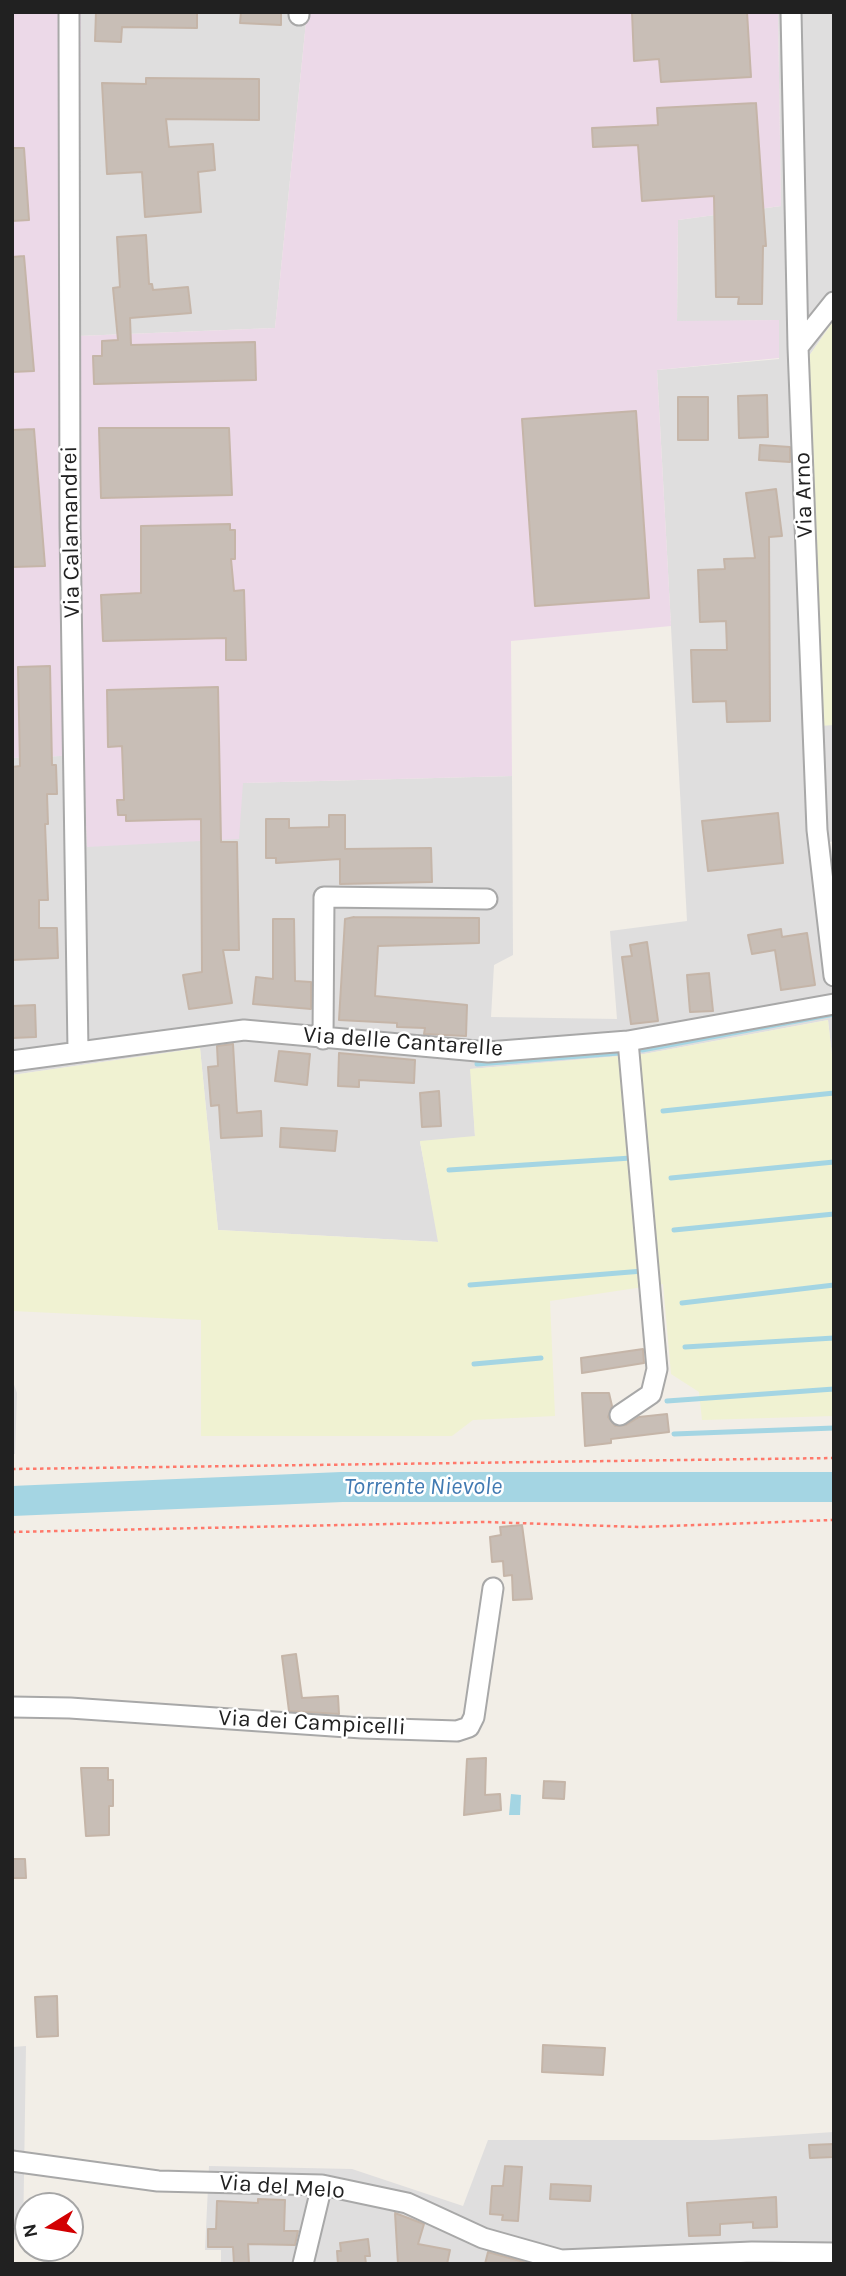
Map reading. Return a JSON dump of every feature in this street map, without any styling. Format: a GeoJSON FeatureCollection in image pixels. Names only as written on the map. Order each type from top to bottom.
{"type":"FeatureCollection","features":[{"type":"Feature","properties":{"kind":"street","name":"Via Calamandrei"},"geometry":{"type":"LineString","coordinates":[[69,12],[70,515],[78,1051]]}},
{"type":"Feature","properties":{"kind":"street","name":"Via Arno"},"geometry":{"type":"LineString","coordinates":[[792,12],[798,347],[817,830],[834,976]]}},
{"type":"Feature","properties":{"kind":"street"},"geometry":{"type":"LineString","coordinates":[[798,347],[834,302]]}},
{"type":"Feature","properties":{"kind":"street"},"geometry":{"type":"LineString","coordinates":[[323,1039],[324,897],[487,899]]}},
{"type":"Feature","properties":{"kind":"street","name":"Via delle Cantarelle"},"geometry":{"type":"LineString","coordinates":[[12,1061],[244,1030],[488,1052],[628,1041],[834,1004]]}},
{"type":"Feature","properties":{"kind":"street"},"geometry":{"type":"LineString","coordinates":[[620,1415],[651,1394],[657,1369],[628,1041]]}},
{"type":"Feature","properties":{"kind":"street","name":"Via dei Campicelli"},"geometry":{"type":"LineString","coordinates":[[12,1707],[70,1707],[362,1728],[457,1731],[468,1727],[474,1717],[493,1588]]}},
{"type":"Feature","properties":{"kind":"street","name":"Via del Melo"},"geometry":{"type":"LineString","coordinates":[[12,2161],[158,2181],[322,2185],[407,2203],[483,2238],[561,2260],[752,2258],[834,2253]]}},
{"type":"Feature","properties":{"kind":"street"},"geometry":{"type":"LineString","coordinates":[[303,2264],[322,2185]]}},
{"type":"Feature","properties":{"kind":"path"},"geometry":{"type":"LineString","coordinates":[[12,1469],[834,1458]]}},
{"type":"Feature","properties":{"kind":"path"},"geometry":{"type":"LineString","coordinates":[[12,1532],[485,1522],[639,1527],[834,1520]]}},
{"type":"Feature","properties":{"kind":"shaded area"},"geometry":{"type":"Polygon","coordinates":[[[12,12],[81,12],[79,336],[275,328],[307,12],[778,12],[781,206],[678,220],[677,321],[779,320],[779,358],[657,370],[671,626],[511,641],[512,776],[243,783],[239,839],[87,847],[83,755],[12,758],[12,12]]]}},
{"type":"Feature","properties":{"kind":"shaded area"},"geometry":{"type":"Polygon","coordinates":[[[81,12],[307,12],[275,328],[79,336],[81,12]]]}},
{"type":"Feature","properties":{"kind":"shaded area"},"geometry":{"type":"Polygon","coordinates":[[[778,12],[834,12],[834,320],[809,356],[820,725],[834,725],[834,841],[830,842],[834,861],[834,1073],[828,1020],[644,1054],[471,1069],[475,1137],[420,1142],[439,1242],[218,1230],[200,1048],[12,1075],[12,758],[83,755],[87,847],[243,783],[512,776],[513,955],[494,965],[491,1017],[617,1019],[610,931],[687,921],[657,370],[779,359],[779,320],[677,322],[678,220],[781,206],[778,12]]]}},
{"type":"Feature","properties":{"kind":"shaded area"},"geometry":{"type":"Polygon","coordinates":[[[12,1379],[17,1393],[15,1454],[12,1454],[12,1379]]]}},
{"type":"Feature","properties":{"kind":"shaded area"},"geometry":{"type":"Polygon","coordinates":[[[26,2046],[24,2192],[14,2192],[12,2240],[12,2047],[26,2046]]]}},
{"type":"Feature","properties":{"kind":"shaded area"},"geometry":{"type":"Polygon","coordinates":[[[834,2132],[834,2264],[221,2264],[221,2250],[205,2250],[209,2166],[352,2169],[463,2206],[488,2140],[713,2140],[834,2132]]]}},
{"type":"Feature","properties":{"kind":"green space"},"geometry":{"type":"Polygon","coordinates":[[[834,320],[834,725],[820,726],[809,356],[834,320]]]}},
{"type":"Feature","properties":{"kind":"green space"},"geometry":{"type":"Polygon","coordinates":[[[828,1020],[834,1073],[834,1416],[702,1420],[699,1392],[671,1374],[663,1284],[550,1301],[555,1416],[473,1420],[452,1436],[201,1436],[201,1320],[12,1311],[12,1075],[200,1048],[218,1230],[438,1242],[420,1141],[475,1136],[470,1069],[644,1054],[828,1020]]]}},
{"type":"Feature","properties":{"kind":"water"},"geometry":{"type":"Polygon","coordinates":[[[511,1794],[521,1795],[520,1815],[509,1815],[511,1794]]]}},
{"type":"Feature","properties":{"kind":"building"},"geometry":{"type":"Polygon","coordinates":[[[96,12],[197,12],[197,28],[122,27],[121,42],[95,41],[96,12]]]}},
{"type":"Feature","properties":{"kind":"building"},"geometry":{"type":"Polygon","coordinates":[[[241,12],[281,12],[281,25],[240,23],[241,12]]]}},
{"type":"Feature","properties":{"kind":"building"},"geometry":{"type":"Polygon","coordinates":[[[632,12],[747,12],[751,77],[661,82],[659,59],[634,61],[632,12]]]}},
{"type":"Feature","properties":{"kind":"building"},"geometry":{"type":"Polygon","coordinates":[[[146,78],[259,79],[259,120],[166,119],[169,147],[213,144],[215,170],[198,172],[201,212],[145,217],[142,172],[107,174],[102,83],[146,84],[146,78]]]}},
{"type":"Feature","properties":{"kind":"building"},"geometry":{"type":"Polygon","coordinates":[[[756,103],[766,246],[763,246],[762,304],[738,304],[739,297],[716,297],[714,196],[642,201],[638,145],[593,147],[592,128],[658,125],[657,108],[756,103]]]}},
{"type":"Feature","properties":{"kind":"building"},"geometry":{"type":"Polygon","coordinates":[[[12,148],[24,148],[29,220],[12,221],[12,148]]]}},
{"type":"Feature","properties":{"kind":"building"},"geometry":{"type":"Polygon","coordinates":[[[146,235],[149,284],[152,284],[153,290],[188,287],[191,313],[130,318],[131,345],[255,342],[256,380],[94,384],[93,356],[102,356],[102,341],[118,340],[113,288],[120,287],[117,237],[146,235]]]}},
{"type":"Feature","properties":{"kind":"building"},"geometry":{"type":"Polygon","coordinates":[[[24,256],[34,371],[12,372],[12,257],[24,256]]]}},
{"type":"Feature","properties":{"kind":"building"},"geometry":{"type":"Polygon","coordinates":[[[767,395],[768,437],[739,438],[738,396],[767,395]]]}},
{"type":"Feature","properties":{"kind":"building"},"geometry":{"type":"Polygon","coordinates":[[[678,397],[708,397],[708,440],[678,440],[678,397]]]}},
{"type":"Feature","properties":{"kind":"building"},"geometry":{"type":"Polygon","coordinates":[[[636,411],[649,598],[535,606],[522,419],[636,411]]]}},
{"type":"Feature","properties":{"kind":"building"},"geometry":{"type":"Polygon","coordinates":[[[99,428],[229,428],[232,495],[101,498],[99,428]]]}},
{"type":"Feature","properties":{"kind":"building"},"geometry":{"type":"Polygon","coordinates":[[[34,429],[45,566],[12,567],[12,430],[34,429]]]}},
{"type":"Feature","properties":{"kind":"building"},"geometry":{"type":"Polygon","coordinates":[[[760,445],[790,447],[790,462],[759,460],[760,445]]]}},
{"type":"Feature","properties":{"kind":"building"},"geometry":{"type":"Polygon","coordinates":[[[776,489],[782,536],[769,537],[770,721],[727,722],[726,701],[693,702],[691,650],[727,650],[726,621],[700,622],[698,570],[725,569],[724,559],[755,558],[746,493],[776,489]]]}},
{"type":"Feature","properties":{"kind":"building"},"geometry":{"type":"Polygon","coordinates":[[[230,524],[230,530],[235,530],[235,559],[231,559],[234,591],[244,590],[246,660],[226,660],[226,638],[103,641],[101,595],[141,593],[141,526],[230,524]]]}},
{"type":"Feature","properties":{"kind":"building"},"geometry":{"type":"Polygon","coordinates":[[[50,666],[52,765],[56,765],[57,794],[47,794],[48,824],[45,824],[48,900],[39,900],[39,928],[57,928],[58,958],[12,960],[12,767],[20,766],[18,667],[50,666]]]}},
{"type":"Feature","properties":{"kind":"building"},"geometry":{"type":"Polygon","coordinates":[[[218,687],[221,842],[237,842],[239,950],[223,950],[232,1003],[189,1009],[183,975],[202,972],[201,819],[126,821],[126,815],[118,815],[117,800],[124,800],[122,746],[108,747],[107,690],[218,687]]]}},
{"type":"Feature","properties":{"kind":"building"},"geometry":{"type":"Polygon","coordinates":[[[778,813],[783,863],[708,871],[702,821],[778,813]]]}},
{"type":"Feature","properties":{"kind":"building"},"geometry":{"type":"Polygon","coordinates":[[[329,815],[345,815],[345,849],[431,848],[432,882],[340,884],[340,859],[276,863],[276,858],[266,858],[266,819],[289,819],[289,828],[329,827],[329,815]]]}},
{"type":"Feature","properties":{"kind":"building"},"geometry":{"type":"Polygon","coordinates":[[[479,918],[479,943],[378,946],[375,996],[467,1005],[466,1036],[424,1034],[425,1028],[397,1027],[397,1023],[339,1020],[345,919],[479,918]]]}},
{"type":"Feature","properties":{"kind":"building"},"geometry":{"type":"Polygon","coordinates":[[[273,919],[294,919],[295,981],[311,982],[311,1009],[253,1004],[256,977],[273,979],[273,919]]]}},
{"type":"Feature","properties":{"kind":"building"},"geometry":{"type":"Polygon","coordinates":[[[781,929],[782,937],[807,933],[815,985],[781,990],[775,950],[752,954],[748,935],[781,929]]]}},
{"type":"Feature","properties":{"kind":"building"},"geometry":{"type":"Polygon","coordinates":[[[647,942],[658,1021],[631,1024],[622,957],[632,956],[630,945],[647,942]]]}},
{"type":"Feature","properties":{"kind":"building"},"geometry":{"type":"Polygon","coordinates":[[[709,973],[713,1011],[690,1012],[687,975],[709,973]]]}},
{"type":"Feature","properties":{"kind":"building"},"geometry":{"type":"Polygon","coordinates":[[[35,1005],[36,1037],[12,1038],[12,1006],[35,1005]]]}},
{"type":"Feature","properties":{"kind":"building"},"geometry":{"type":"Polygon","coordinates":[[[233,1044],[237,1113],[261,1111],[262,1136],[221,1138],[219,1105],[211,1106],[208,1067],[218,1066],[217,1046],[233,1044]]]}},
{"type":"Feature","properties":{"kind":"building"},"geometry":{"type":"Polygon","coordinates":[[[279,1051],[310,1054],[307,1085],[275,1081],[279,1051]]]}},
{"type":"Feature","properties":{"kind":"building"},"geometry":{"type":"Polygon","coordinates":[[[339,1053],[415,1060],[414,1083],[359,1080],[359,1087],[338,1086],[339,1053]]]}},
{"type":"Feature","properties":{"kind":"building"},"geometry":{"type":"Polygon","coordinates":[[[439,1091],[441,1126],[422,1127],[420,1093],[439,1091]]]}},
{"type":"Feature","properties":{"kind":"building"},"geometry":{"type":"Polygon","coordinates":[[[281,1128],[337,1131],[335,1151],[280,1147],[281,1128]]]}},
{"type":"Feature","properties":{"kind":"building"},"geometry":{"type":"Polygon","coordinates":[[[643,1349],[644,1363],[582,1373],[581,1358],[643,1349]]]}},
{"type":"Feature","properties":{"kind":"building"},"geometry":{"type":"Polygon","coordinates":[[[582,1393],[609,1393],[612,1406],[608,1417],[615,1426],[626,1425],[639,1417],[667,1414],[669,1432],[611,1439],[611,1443],[585,1446],[582,1393]]]}},
{"type":"Feature","properties":{"kind":"building"},"geometry":{"type":"Polygon","coordinates":[[[522,1525],[532,1599],[513,1600],[512,1575],[504,1576],[503,1561],[492,1562],[490,1537],[501,1535],[500,1527],[522,1525]]]}},
{"type":"Feature","properties":{"kind":"building"},"geometry":{"type":"Polygon","coordinates":[[[296,1654],[302,1698],[338,1696],[339,1714],[289,1711],[282,1656],[296,1654]]]}},
{"type":"Feature","properties":{"kind":"building"},"geometry":{"type":"Polygon","coordinates":[[[486,1758],[485,1795],[500,1794],[501,1810],[464,1815],[467,1759],[486,1758]]]}},
{"type":"Feature","properties":{"kind":"building"},"geometry":{"type":"Polygon","coordinates":[[[81,1768],[108,1768],[108,1780],[113,1780],[113,1806],[109,1806],[109,1835],[86,1836],[81,1768]]]}},
{"type":"Feature","properties":{"kind":"building"},"geometry":{"type":"Polygon","coordinates":[[[544,1781],[565,1782],[564,1799],[543,1798],[544,1781]]]}},
{"type":"Feature","properties":{"kind":"building"},"geometry":{"type":"Polygon","coordinates":[[[12,1859],[25,1859],[26,1878],[12,1878],[12,1859]]]}},
{"type":"Feature","properties":{"kind":"building"},"geometry":{"type":"Polygon","coordinates":[[[57,1996],[58,2036],[37,2037],[35,1997],[57,1996]]]}},
{"type":"Feature","properties":{"kind":"building"},"geometry":{"type":"Polygon","coordinates":[[[543,2045],[605,2048],[603,2075],[542,2072],[543,2045]]]}},
{"type":"Feature","properties":{"kind":"building"},"geometry":{"type":"Polygon","coordinates":[[[834,2144],[834,2157],[810,2158],[809,2145],[834,2144]]]}},
{"type":"Feature","properties":{"kind":"building"},"geometry":{"type":"Polygon","coordinates":[[[505,2166],[522,2167],[518,2221],[502,2220],[503,2215],[490,2214],[492,2186],[503,2186],[505,2166]]]}},
{"type":"Feature","properties":{"kind":"building"},"geometry":{"type":"Polygon","coordinates":[[[551,2184],[591,2186],[590,2201],[550,2199],[551,2184]]]}},
{"type":"Feature","properties":{"kind":"building"},"geometry":{"type":"Polygon","coordinates":[[[776,2197],[777,2227],[753,2228],[753,2222],[720,2224],[720,2235],[689,2236],[687,2203],[776,2197]]]}},
{"type":"Feature","properties":{"kind":"building"},"geometry":{"type":"Polygon","coordinates":[[[258,2199],[285,2200],[284,2231],[298,2231],[295,2245],[248,2244],[249,2264],[234,2264],[233,2247],[208,2247],[208,2229],[216,2229],[217,2201],[258,2203],[258,2199]]]}},
{"type":"Feature","properties":{"kind":"building"},"geometry":{"type":"Polygon","coordinates":[[[395,2213],[424,2224],[418,2244],[450,2250],[447,2264],[398,2264],[395,2213]]]}},
{"type":"Feature","properties":{"kind":"building"},"geometry":{"type":"Polygon","coordinates":[[[368,2239],[370,2256],[365,2256],[366,2264],[338,2264],[337,2251],[341,2251],[340,2243],[368,2239]]]}},
{"type":"Feature","properties":{"kind":"building"},"geometry":{"type":"Polygon","coordinates":[[[488,2252],[524,2262],[524,2264],[485,2264],[488,2252]]]}},
{"type":"Feature","properties":{"kind":"waterway"},"geometry":{"type":"LineString","coordinates":[[642,1050],[834,1014]]}},
{"type":"Feature","properties":{"kind":"waterway"},"geometry":{"type":"LineString","coordinates":[[477,1064],[619,1053]]}},
{"type":"Feature","properties":{"kind":"waterway"},"geometry":{"type":"LineString","coordinates":[[663,1111],[834,1093]]}},
{"type":"Feature","properties":{"kind":"waterway"},"geometry":{"type":"LineString","coordinates":[[449,1170],[631,1158]]}},
{"type":"Feature","properties":{"kind":"waterway"},"geometry":{"type":"LineString","coordinates":[[671,1178],[834,1162]]}},
{"type":"Feature","properties":{"kind":"waterway"},"geometry":{"type":"LineString","coordinates":[[674,1230],[834,1214]]}},
{"type":"Feature","properties":{"kind":"waterway"},"geometry":{"type":"LineString","coordinates":[[470,1285],[643,1271]]}},
{"type":"Feature","properties":{"kind":"waterway"},"geometry":{"type":"LineString","coordinates":[[682,1303],[834,1285]]}},
{"type":"Feature","properties":{"kind":"waterway"},"geometry":{"type":"LineString","coordinates":[[685,1347],[834,1338]]}},
{"type":"Feature","properties":{"kind":"waterway"},"geometry":{"type":"LineString","coordinates":[[474,1364],[541,1358]]}},
{"type":"Feature","properties":{"kind":"waterway"},"geometry":{"type":"LineString","coordinates":[[667,1401],[834,1389]]}},
{"type":"Feature","properties":{"kind":"waterway"},"geometry":{"type":"LineString","coordinates":[[674,1434],[834,1428]]}},
{"type":"Feature","properties":{"kind":"waterway","name":"Torrente Nievole"},"geometry":{"type":"LineString","coordinates":[[12,1501],[342,1487],[834,1487]]}}]}
